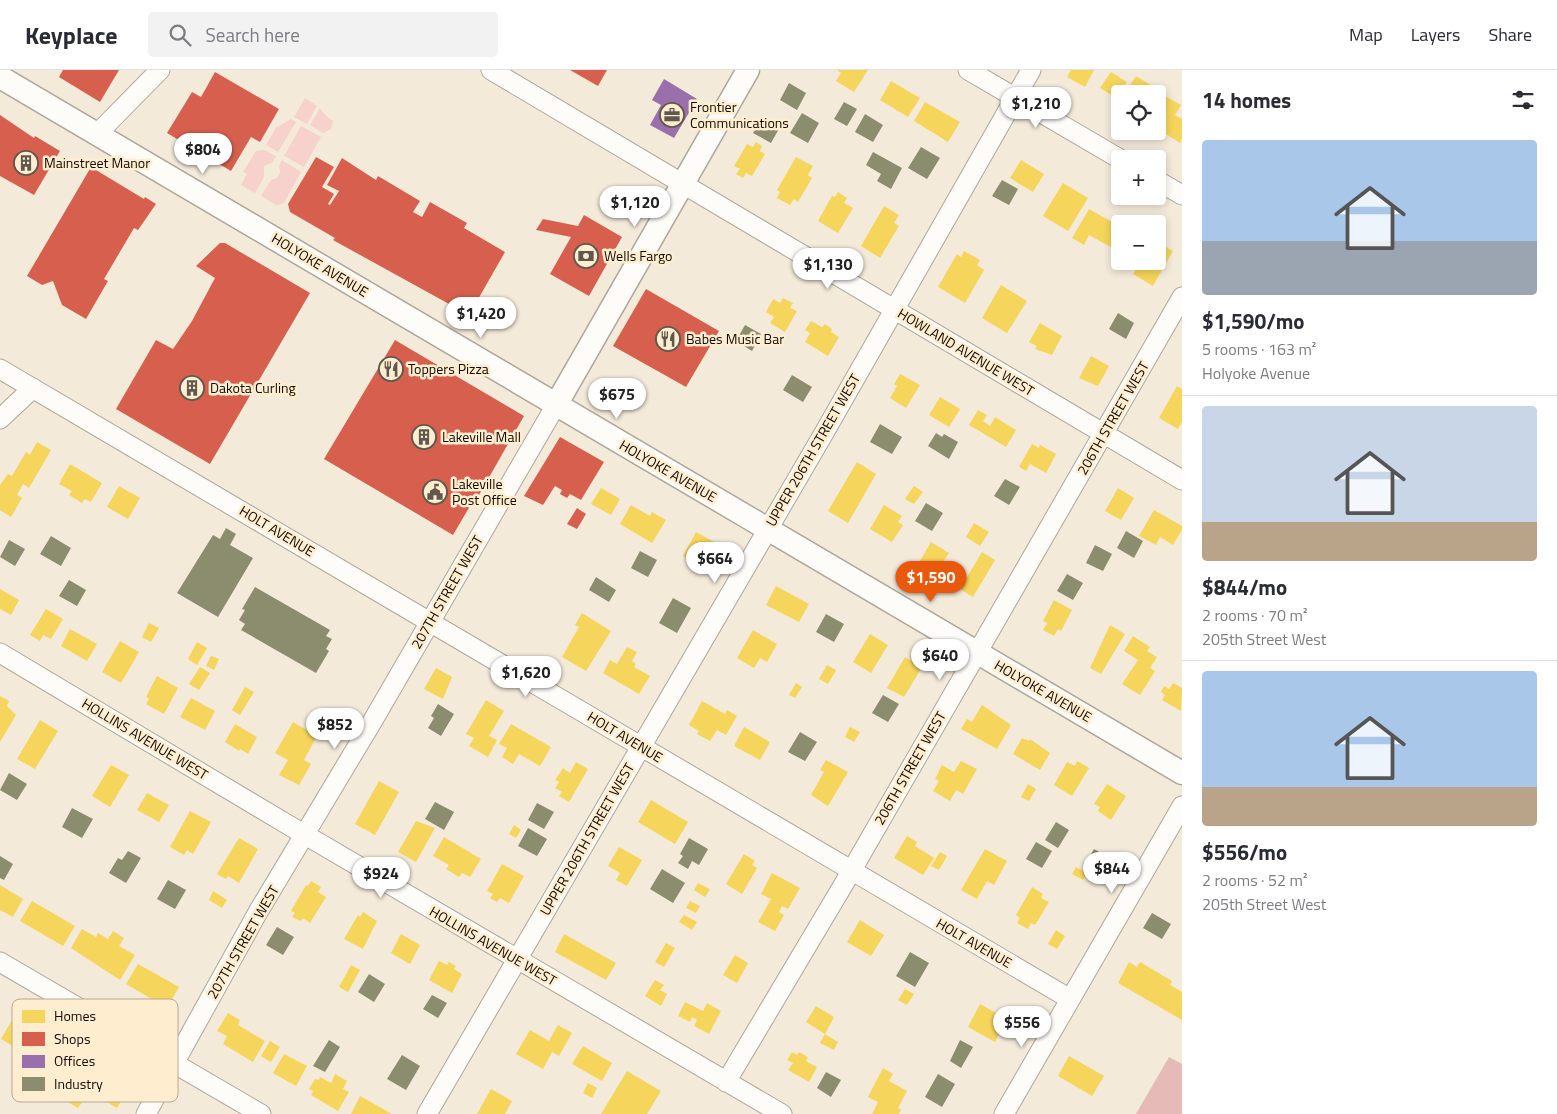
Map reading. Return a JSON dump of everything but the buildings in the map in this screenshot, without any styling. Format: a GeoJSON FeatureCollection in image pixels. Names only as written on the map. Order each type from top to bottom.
{"type":"FeatureCollection","features":[{"type":"Feature","properties":{"kind":"street"},"geometry":{"type":"LineString","coordinates":[[98,134],[160,70]]}},
{"type":"Feature","properties":{"kind":"street","name":"HOWLAND AVENUE WEST"},"geometry":{"type":"LineString","coordinates":[[492,70],[1182,480]]}},
{"type":"Feature","properties":{"kind":"street","name":"207TH STREET WEST"},"geometry":{"type":"LineString","coordinates":[[178,1057],[258,912],[305,835],[556,405],[748,70]]}},
{"type":"Feature","properties":{"kind":"street"},"geometry":{"type":"LineString","coordinates":[[968,70],[1111,154]]}},
{"type":"Feature","properties":{"kind":"street","name":"UPPER 206TH STREET WEST"},"geometry":{"type":"LineString","coordinates":[[427,1114],[518,960],[1031,70]]}},
{"type":"Feature","properties":{"kind":"street","name":"HOLYOKE AVENUE"},"geometry":{"type":"LineString","coordinates":[[0,77],[1182,773]]}},
{"type":"Feature","properties":{"kind":"street"},"geometry":{"type":"LineString","coordinates":[[1166,186],[1182,196]]}},
{"type":"Feature","properties":{"kind":"street","name":"206TH STREET WEST"},"geometry":{"type":"LineString","coordinates":[[726,1082],[851,871],[1182,297]]}},
{"type":"Feature","properties":{"kind":"street","name":"HOLT AVENUE"},"geometry":{"type":"LineString","coordinates":[[0,369],[1070,999]]}},
{"type":"Feature","properties":{"kind":"street"},"geometry":{"type":"LineString","coordinates":[[0,419],[33,388]]}},
{"type":"Feature","properties":{"kind":"street","name":"HOLLINS AVENUE WEST"},"geometry":{"type":"LineString","coordinates":[[0,652],[305,835],[782,1114]]}},
{"type":"Feature","properties":{"kind":"street"},"geometry":{"type":"LineString","coordinates":[[1004,1114],[1182,806]]}},
{"type":"Feature","properties":{"kind":"street"},"geometry":{"type":"LineString","coordinates":[[0,962],[63,999]]}},
{"type":"Feature","properties":{"kind":"street"},"geometry":{"type":"LineString","coordinates":[[178,1066],[261,1114]]}},
{"type":"Feature","properties":{"kind":"street","name":"207TH STREET WEST"},"geometry":{"type":"LineString","coordinates":[[146,1114],[153,1102]]}},
{"type":"Feature","properties":{"kind":"shaded area"},"geometry":{"type":"Polygon","coordinates":[[[305,98],[317,106],[307,124],[294,117],[305,98]]]}},
{"type":"Feature","properties":{"kind":"shaded area"},"geometry":{"type":"Polygon","coordinates":[[[320,108],[333,121],[331,129],[323,133],[310,125],[320,108]]]}},
{"type":"Feature","properties":{"kind":"shaded area"},"geometry":{"type":"Polygon","coordinates":[[[291,119],[296,122],[278,152],[266,145],[276,128],[291,119]]]}},
{"type":"Feature","properties":{"kind":"shaded area"},"geometry":{"type":"Polygon","coordinates":[[[301,126],[321,137],[304,167],[284,156],[301,126]]]}},
{"type":"Feature","properties":{"kind":"shaded area"},"geometry":{"type":"Polygon","coordinates":[[[264,150],[276,156],[273,162],[264,166],[264,177],[255,193],[241,185],[247,174],[243,172],[256,151],[264,150]]]}},
{"type":"Feature","properties":{"kind":"shaded area"},"geometry":{"type":"Polygon","coordinates":[[[282,160],[301,172],[284,203],[276,205],[261,196],[271,180],[277,178],[280,173],[279,166],[282,160]]]}},
{"type":"Feature","properties":{"kind":"shaded area"},"geometry":{"type":"Polygon","coordinates":[[[1169,1057],[1182,1064],[1182,1114],[1136,1114],[1169,1057]]]}},
{"type":"Feature","properties":{"kind":"place","name":"Frontier Communications"},"geometry":{"type":"Point","coordinates":[672,115]}},
{"type":"Feature","properties":{"kind":"place","name":"Mainstreet Manor"},"geometry":{"type":"Point","coordinates":[26,163]}},
{"type":"Feature","properties":{"kind":"place","name":"Wells Fargo"},"geometry":{"type":"Point","coordinates":[586,256]}},
{"type":"Feature","properties":{"kind":"place","name":"Babes Music Bar"},"geometry":{"type":"Point","coordinates":[668,339]}},
{"type":"Feature","properties":{"kind":"place","name":"Toppers Pizza"},"geometry":{"type":"Point","coordinates":[391,369]}},
{"type":"Feature","properties":{"kind":"place","name":"Dakota Curling"},"geometry":{"type":"Point","coordinates":[192,388]}},
{"type":"Feature","properties":{"kind":"place","name":"Lakeville Mall"},"geometry":{"type":"Point","coordinates":[424,437]}},
{"type":"Feature","properties":{"kind":"place","name":"Lakeville Post Office"},"geometry":{"type":"Point","coordinates":[435,492]}}]}
